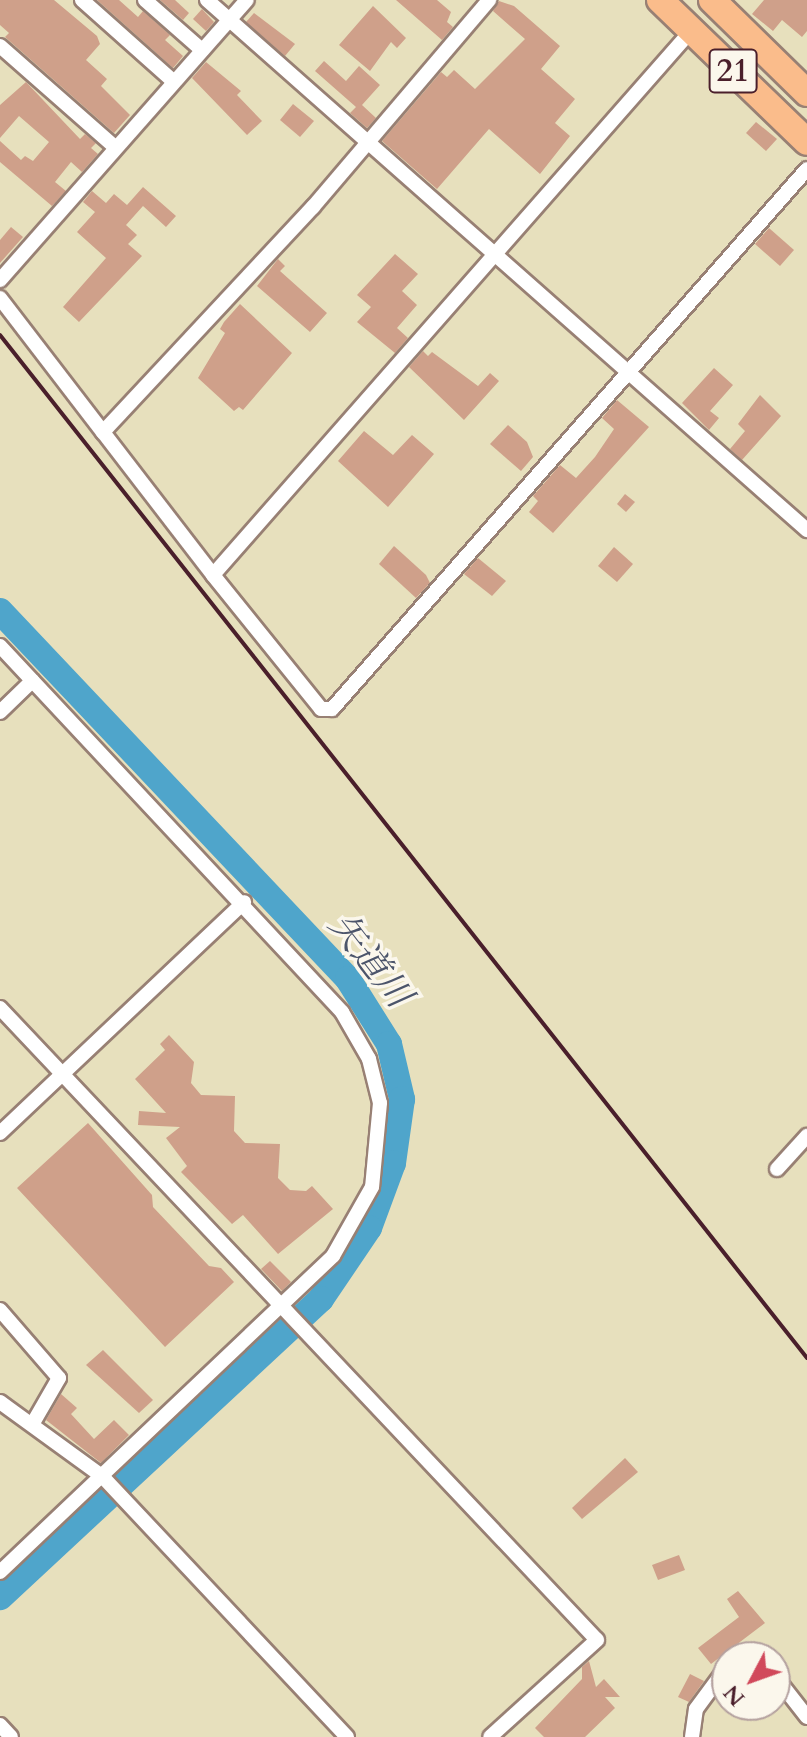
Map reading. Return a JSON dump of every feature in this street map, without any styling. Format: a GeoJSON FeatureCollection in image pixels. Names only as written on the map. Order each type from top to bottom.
{"type":"FeatureCollection","features":[{"type":"Feature","properties":{"kind":"highway","name":"21"},"geometry":{"type":"LineString","coordinates":[[660,0],[807,142]]}},
{"type":"Feature","properties":{"kind":"highway","name":"21"},"geometry":{"type":"LineString","coordinates":[[716,1],[807,93]]}},
{"type":"Feature","properties":{"kind":"street"},"geometry":{"type":"LineString","coordinates":[[82,0],[174,82]]}},
{"type":"Feature","properties":{"kind":"street"},"geometry":{"type":"LineString","coordinates":[[145,0],[202,50]]}},
{"type":"Feature","properties":{"kind":"street"},"geometry":{"type":"LineString","coordinates":[[207,0],[368,139],[807,530]]}},
{"type":"Feature","properties":{"kind":"street"},"geometry":{"type":"LineString","coordinates":[[0,280],[247,0]]}},
{"type":"Feature","properties":{"kind":"street"},"geometry":{"type":"LineString","coordinates":[[103,432],[313,207],[489,0]]}},
{"type":"Feature","properties":{"kind":"street"},"geometry":{"type":"LineString","coordinates":[[213,575],[498,255],[691,31]]}},
{"type":"Feature","properties":{"kind":"street"},"geometry":{"type":"LineString","coordinates":[[0,46],[116,148]]}},
{"type":"Feature","properties":{"kind":"street"},"geometry":{"type":"LineString","coordinates":[[0,298],[213,575],[321,709],[332,709],[807,169]]}},
{"type":"Feature","properties":{"kind":"street"},"geometry":{"type":"LineString","coordinates":[[0,646],[244,902],[342,1012],[369,1059],[380,1103],[372,1187],[333,1256],[285,1309],[0,1572]]}},
{"type":"Feature","properties":{"kind":"street"},"geometry":{"type":"LineString","coordinates":[[0,712],[32,681]]}},
{"type":"Feature","properties":{"kind":"street"},"geometry":{"type":"LineString","coordinates":[[0,1133],[244,902]]}},
{"type":"Feature","properties":{"kind":"street"},"geometry":{"type":"LineString","coordinates":[[0,1008],[597,1640],[490,1737]]}},
{"type":"Feature","properties":{"kind":"street"},"geometry":{"type":"LineString","coordinates":[[777,1169],[807,1136]]}},
{"type":"Feature","properties":{"kind":"street"},"geometry":{"type":"LineString","coordinates":[[0,1310],[59,1378],[33,1423]]}},
{"type":"Feature","properties":{"kind":"street"},"geometry":{"type":"LineString","coordinates":[[0,1402],[33,1423],[104,1479],[347,1737]]}},
{"type":"Feature","properties":{"kind":"street"},"geometry":{"type":"LineString","coordinates":[[692,1737],[696,1709],[711,1689]]}},
{"type":"Feature","properties":{"kind":"street"},"geometry":{"type":"LineString","coordinates":[[791,1696],[807,1717]]}},
{"type":"Feature","properties":{"kind":"street"},"geometry":{"type":"LineString","coordinates":[[0,1725],[11,1737]]}},
{"type":"Feature","properties":{"kind":"building"},"geometry":{"type":"Polygon","coordinates":[[[0,0],[54,0],[97,36],[100,44],[86,60],[107,79],[101,86],[130,115],[114,133],[5,37],[9,33],[0,25],[0,0]]]}},
{"type":"Feature","properties":{"kind":"building"},"geometry":{"type":"Polygon","coordinates":[[[97,0],[119,0],[138,17],[143,11],[170,35],[165,40],[183,56],[173,68],[97,0]]]}},
{"type":"Feature","properties":{"kind":"building"},"geometry":{"type":"Polygon","coordinates":[[[160,0],[175,0],[189,13],[183,20],[160,0]]]}},
{"type":"Feature","properties":{"kind":"building"},"geometry":{"type":"Polygon","coordinates":[[[396,0],[437,0],[451,12],[447,22],[453,27],[442,40],[396,0]]]}},
{"type":"Feature","properties":{"kind":"building"},"geometry":{"type":"Polygon","coordinates":[[[764,0],[807,0],[807,31],[802,37],[782,20],[773,31],[752,14],[764,0]]]}},
{"type":"Feature","properties":{"kind":"building"},"geometry":{"type":"Polygon","coordinates":[[[499,1],[514,6],[560,46],[541,69],[575,99],[555,123],[570,136],[540,174],[489,129],[437,189],[382,141],[441,72],[447,77],[454,70],[475,89],[525,39],[493,11],[499,1]]]}},
{"type":"Feature","properties":{"kind":"building"},"geometry":{"type":"Polygon","coordinates":[[[373,6],[406,38],[397,48],[391,42],[370,71],[339,45],[373,6]]]}},
{"type":"Feature","properties":{"kind":"building"},"geometry":{"type":"Polygon","coordinates":[[[202,9],[214,22],[206,31],[193,19],[202,9]]]}},
{"type":"Feature","properties":{"kind":"building"},"geometry":{"type":"Polygon","coordinates":[[[254,13],[295,44],[285,56],[246,22],[254,13]]]}},
{"type":"Feature","properties":{"kind":"building"},"geometry":{"type":"Polygon","coordinates":[[[324,61],[346,81],[359,66],[380,85],[362,105],[376,118],[367,128],[350,113],[356,107],[315,71],[324,61]]]}},
{"type":"Feature","properties":{"kind":"building"},"geometry":{"type":"Polygon","coordinates":[[[206,62],[241,91],[237,95],[262,121],[247,135],[192,78],[206,62]]]}},
{"type":"Feature","properties":{"kind":"building"},"geometry":{"type":"Polygon","coordinates":[[[26,82],[80,139],[85,134],[96,143],[91,148],[98,154],[82,172],[71,162],[55,182],[66,191],[52,206],[0,162],[0,141],[21,160],[25,156],[33,161],[49,142],[19,116],[0,138],[0,105],[26,82]]]}},
{"type":"Feature","properties":{"kind":"building"},"geometry":{"type":"Polygon","coordinates":[[[293,104],[314,121],[300,137],[280,120],[293,104]]]}},
{"type":"Feature","properties":{"kind":"building"},"geometry":{"type":"Polygon","coordinates":[[[756,122],[777,139],[766,151],[746,133],[756,122]]]}},
{"type":"Feature","properties":{"kind":"building"},"geometry":{"type":"Polygon","coordinates":[[[143,187],[176,216],[166,227],[143,206],[126,225],[137,235],[128,244],[142,256],[79,322],[63,307],[106,258],[77,232],[95,212],[83,202],[92,191],[106,203],[114,194],[127,205],[143,187]]]}},
{"type":"Feature","properties":{"kind":"building"},"geometry":{"type":"Polygon","coordinates":[[[11,227],[23,237],[0,263],[0,240],[11,227]]]}},
{"type":"Feature","properties":{"kind":"building"},"geometry":{"type":"Polygon","coordinates":[[[769,228],[794,250],[780,266],[755,244],[769,228]]]}},
{"type":"Feature","properties":{"kind":"building"},"geometry":{"type":"Polygon","coordinates":[[[395,254],[418,274],[402,291],[417,305],[397,328],[408,338],[395,353],[357,322],[371,307],[357,295],[395,254]]]}},
{"type":"Feature","properties":{"kind":"building"},"geometry":{"type":"Polygon","coordinates":[[[278,259],[285,266],[280,271],[327,313],[310,332],[257,286],[278,259]]]}},
{"type":"Feature","properties":{"kind":"building"},"geometry":{"type":"Polygon","coordinates":[[[240,304],[292,353],[243,410],[239,407],[234,411],[198,378],[225,333],[220,329],[240,304]]]}},
{"type":"Feature","properties":{"kind":"building"},"geometry":{"type":"Polygon","coordinates":[[[423,351],[428,356],[432,352],[478,386],[490,373],[499,381],[464,420],[409,367],[423,351]]]}},
{"type":"Feature","properties":{"kind":"building"},"geometry":{"type":"Polygon","coordinates":[[[714,368],[733,385],[710,411],[719,418],[709,430],[682,403],[714,368]]]}},
{"type":"Feature","properties":{"kind":"building"},"geometry":{"type":"Polygon","coordinates":[[[760,395],[781,416],[742,460],[730,449],[745,431],[738,424],[760,395]]]}},
{"type":"Feature","properties":{"kind":"building"},"geometry":{"type":"Polygon","coordinates":[[[617,400],[649,427],[553,533],[529,512],[538,501],[533,496],[560,465],[576,478],[595,457],[614,429],[602,418],[617,400]]]}},
{"type":"Feature","properties":{"kind":"building"},"geometry":{"type":"Polygon","coordinates":[[[508,425],[527,442],[533,457],[521,471],[490,444],[508,425]]]}},
{"type":"Feature","properties":{"kind":"building"},"geometry":{"type":"Polygon","coordinates":[[[364,431],[393,455],[412,435],[434,454],[388,507],[338,461],[364,431]]]}},
{"type":"Feature","properties":{"kind":"building"},"geometry":{"type":"Polygon","coordinates":[[[625,494],[635,502],[626,512],[617,504],[625,494]]]}},
{"type":"Feature","properties":{"kind":"building"},"geometry":{"type":"Polygon","coordinates":[[[394,546],[426,575],[430,583],[416,598],[379,564],[394,546]]]}},
{"type":"Feature","properties":{"kind":"building"},"geometry":{"type":"Polygon","coordinates":[[[614,547],[633,564],[617,582],[598,566],[614,547]]]}},
{"type":"Feature","properties":{"kind":"building"},"geometry":{"type":"Polygon","coordinates":[[[478,558],[506,581],[492,596],[464,574],[478,558]]]}},
{"type":"Feature","properties":{"kind":"building"},"geometry":{"type":"Polygon","coordinates":[[[169,1035],[194,1062],[191,1083],[201,1095],[235,1096],[234,1131],[245,1143],[280,1144],[278,1178],[290,1190],[306,1191],[312,1186],[333,1209],[278,1254],[243,1215],[232,1224],[181,1172],[187,1166],[166,1138],[180,1127],[138,1125],[139,1111],[166,1113],[135,1079],[165,1050],[160,1044],[169,1035]]]}},
{"type":"Feature","properties":{"kind":"building"},"geometry":{"type":"Polygon","coordinates":[[[88,1123],[152,1195],[153,1207],[209,1266],[221,1268],[234,1282],[165,1347],[17,1188],[88,1123]]]}},
{"type":"Feature","properties":{"kind":"building"},"geometry":{"type":"Polygon","coordinates":[[[270,1261],[291,1282],[282,1291],[261,1269],[270,1261]]]}},
{"type":"Feature","properties":{"kind":"building"},"geometry":{"type":"Polygon","coordinates":[[[103,1350],[153,1400],[139,1413],[86,1365],[103,1350]]]}},
{"type":"Feature","properties":{"kind":"building"},"geometry":{"type":"Polygon","coordinates":[[[61,1394],[77,1408],[71,1414],[94,1439],[114,1420],[129,1435],[101,1463],[46,1420],[61,1394]]]}},
{"type":"Feature","properties":{"kind":"building"},"geometry":{"type":"Polygon","coordinates":[[[625,1458],[638,1472],[582,1519],[572,1508],[625,1458]]]}},
{"type":"Feature","properties":{"kind":"building"},"geometry":{"type":"Polygon","coordinates":[[[679,1555],[685,1570],[658,1580],[652,1565],[679,1555]]]}},
{"type":"Feature","properties":{"kind":"building"},"geometry":{"type":"Polygon","coordinates":[[[738,1591],[765,1623],[741,1641],[711,1641],[711,1664],[698,1648],[739,1617],[727,1599],[738,1591]]]}},
{"type":"Feature","properties":{"kind":"building"},"geometry":{"type":"Polygon","coordinates":[[[589,1661],[596,1687],[604,1679],[620,1697],[605,1697],[615,1708],[585,1737],[544,1737],[535,1728],[582,1679],[582,1667],[589,1661]]]}},
{"type":"Feature","properties":{"kind":"building"},"geometry":{"type":"Polygon","coordinates":[[[690,1674],[704,1681],[689,1702],[678,1697],[690,1674]]]}},
{"type":"Feature","properties":{"kind":"waterway","name":"矢道川"},"geometry":{"type":"LineString","coordinates":[[0,611],[348,979],[389,1044],[402,1099],[393,1163],[369,1228],[321,1299],[0,1597]]}},
{"type":"Feature","properties":{"kind":"railway"},"geometry":{"type":"LineString","coordinates":[[0,335],[807,1358]]}}]}
